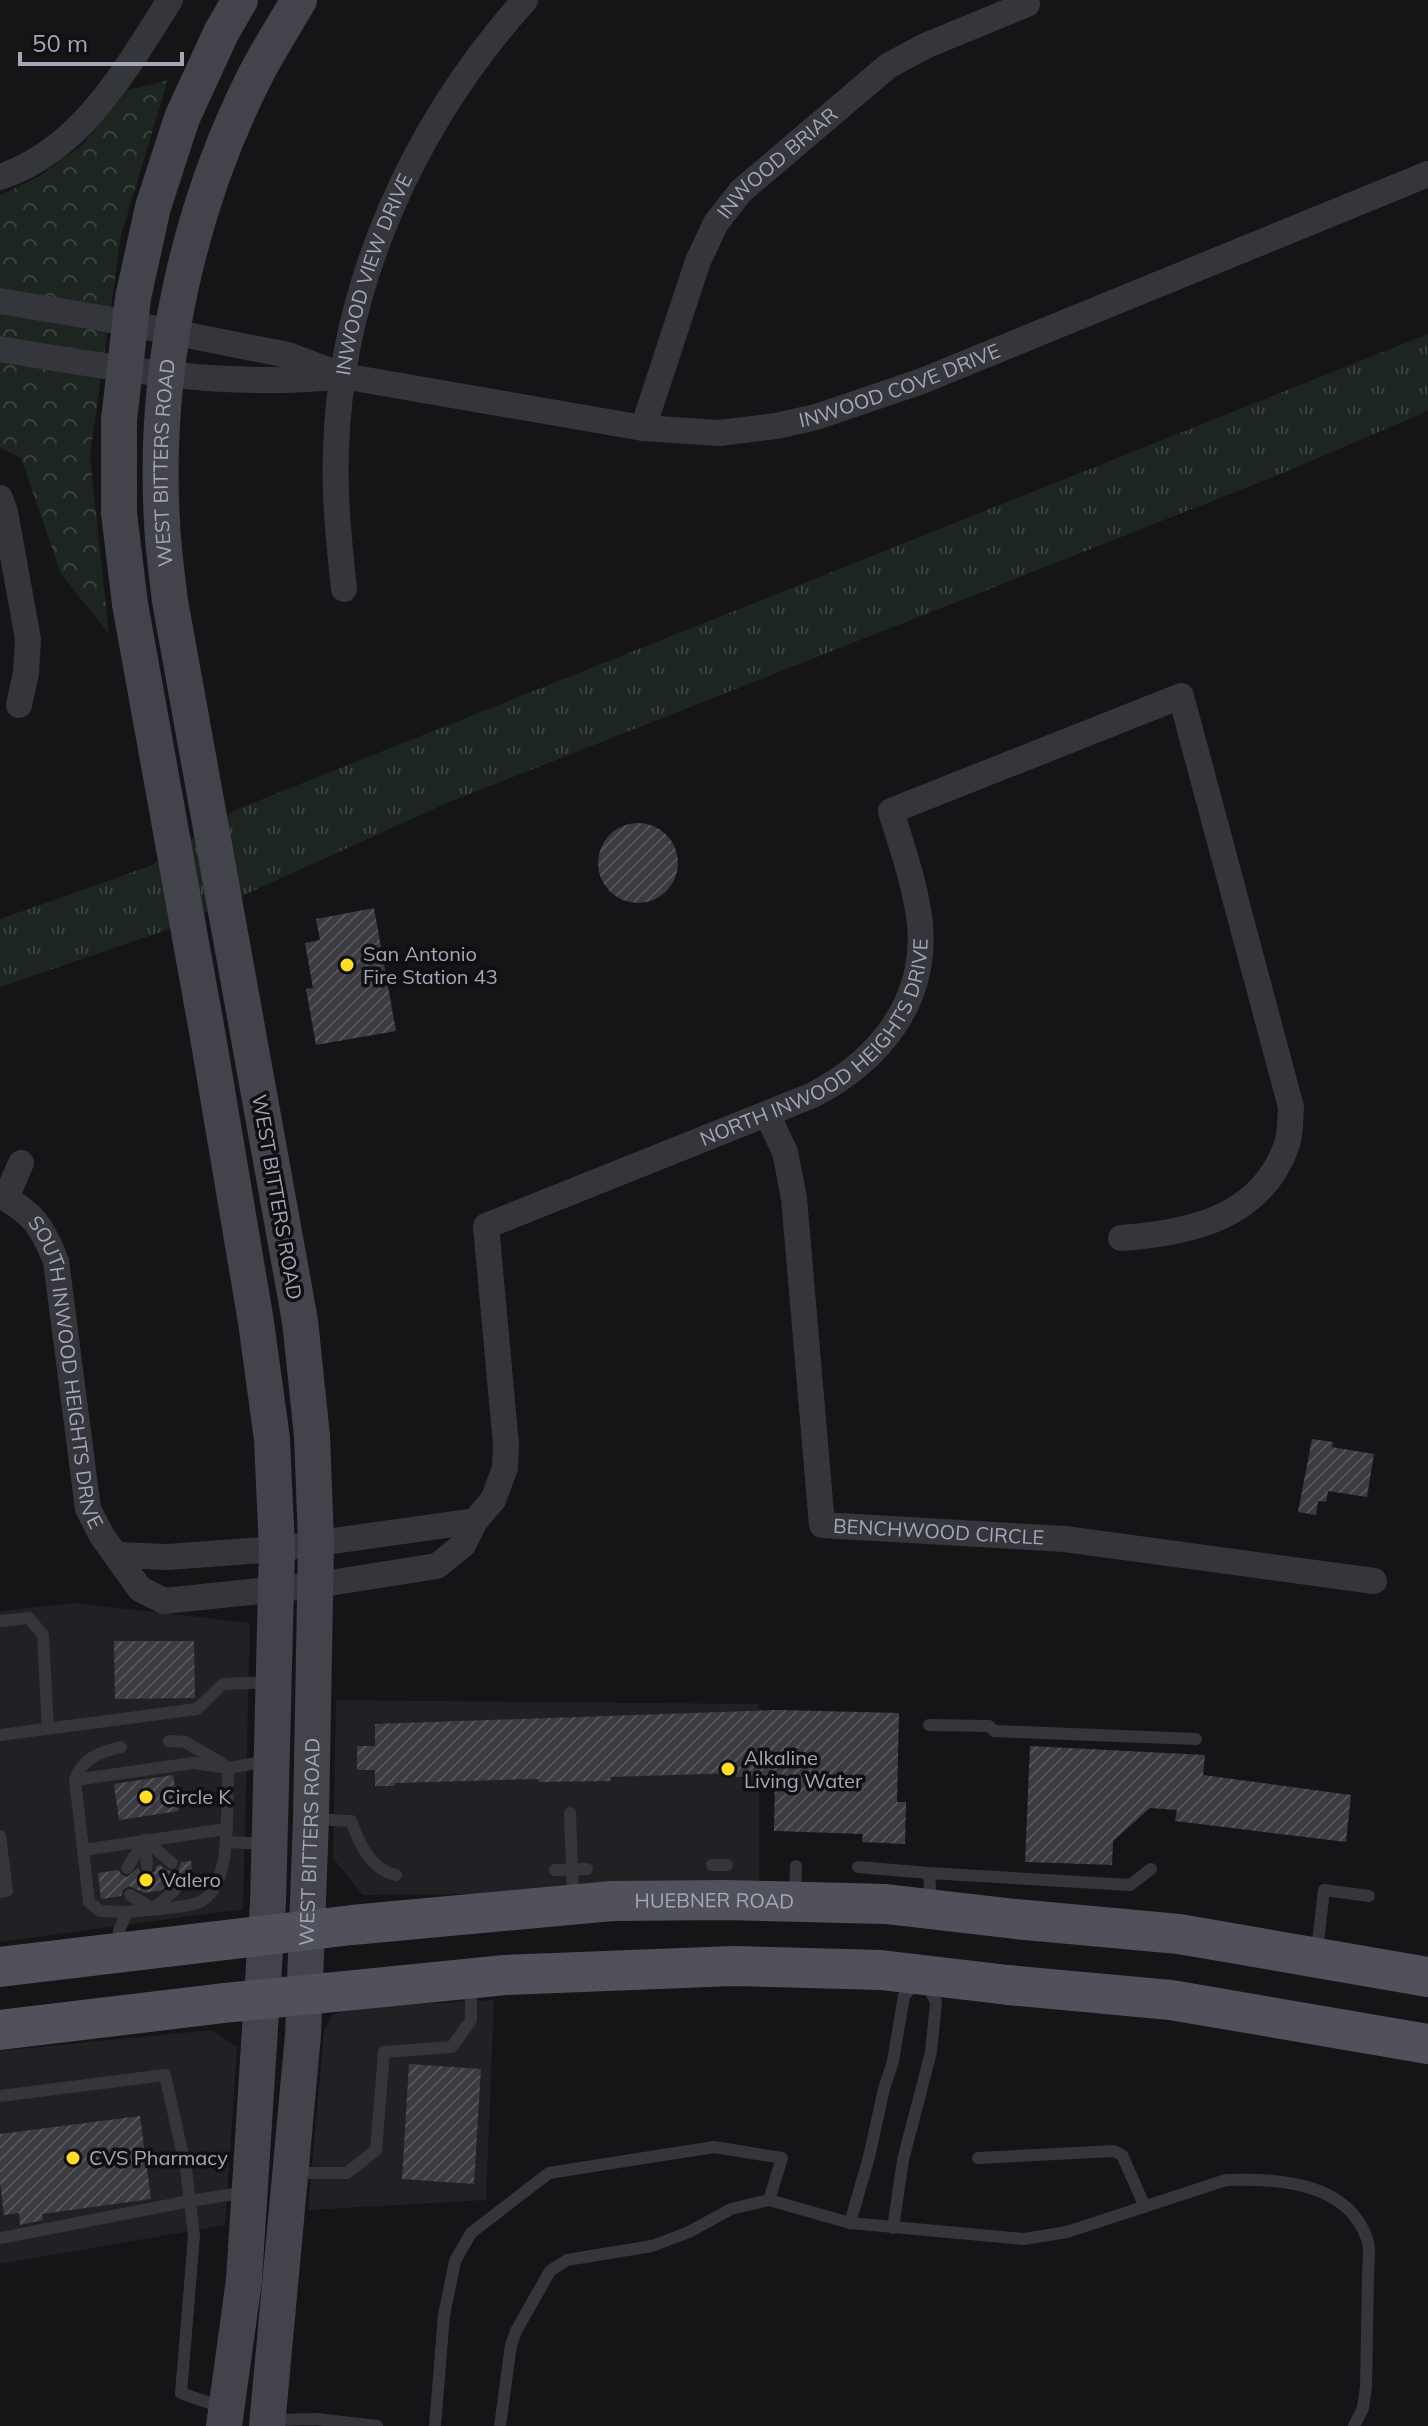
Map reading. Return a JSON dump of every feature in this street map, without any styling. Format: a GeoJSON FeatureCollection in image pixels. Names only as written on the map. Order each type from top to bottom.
{"type":"FeatureCollection","features":[{"type":"Feature","properties":{"kind":"main road","name":"WEST BITTERS ROAD"},"geometry":{"type":"LineString","coordinates":[[209,933],[145,697],[119,513],[119,420],[133,298],[153,207],[182,118],[221,33],[240,0]]}},
{"type":"Feature","properties":{"kind":"main road","name":"WEST BITTERS ROAD"},"geometry":{"type":"LineString","coordinates":[[268,2423],[292,2173],[307,1930],[317,1585],[312,1436],[300,1321],[228,1034],[209,933],[162,521],[162,421],[176,306],[222,150],[257,73],[299,0]]}},
{"type":"Feature","properties":{"kind":"main road","name":"WEST BITTERS ROAD"},"geometry":{"type":"LineString","coordinates":[[225,2418],[244,2280],[263,1999],[274,1760],[277,1590],[272,1439],[256,1322],[228,1034]]}},
{"type":"Feature","properties":{"kind":"main road","name":"HUEBNER ROAD"},"geometry":{"type":"LineString","coordinates":[[0,1967],[123,1952],[182,1934],[267,1935],[307,1930],[572,1878],[612,1901],[723,1878],[795,1884],[886,1904],[930,1892],[1428,1977]]}},
{"type":"Feature","properties":{"kind":"main road"},"geometry":{"type":"LineString","coordinates":[[922,1975],[930,1892]]}},
{"type":"Feature","properties":{"kind":"main road"},"geometry":{"type":"LineString","coordinates":[[0,2030],[263,1999],[471,1979],[733,1966],[881,1970],[1171,2000],[1428,2044]]}},
{"type":"Feature","properties":{"kind":"main road"},"geometry":{"type":"LineString","coordinates":[[225,2418],[268,2423]]}},
{"type":"Feature","properties":{"kind":"street"},"geometry":{"type":"LineString","coordinates":[[0,177],[18,171],[71,137],[119,79],[170,0]]}},
{"type":"Feature","properties":{"kind":"street","name":"INWOOD VIEW DRIVE"},"geometry":{"type":"LineString","coordinates":[[344,589],[337,522],[336,448],[343,376],[362,287],[411,164],[447,100],[490,39],[525,0]]}},
{"type":"Feature","properties":{"kind":"street","name":"INWOOD BRIAR"},"geometry":{"type":"LineString","coordinates":[[643,428],[698,261],[716,223],[741,191],[888,66],[925,46],[1027,4],[1025,0]]}},
{"type":"Feature","properties":{"kind":"street","name":"INWOOD COVE DRIVE"},"geometry":{"type":"LineString","coordinates":[[0,301],[288,355],[343,376],[643,428],[719,433],[816,417],[922,381],[1428,174]]}},
{"type":"Feature","properties":{"kind":"street","name":"INWOOD COVE DRIVE"},"geometry":{"type":"LineString","coordinates":[[0,349],[166,375],[286,382],[343,376]]}},
{"type":"Feature","properties":{"kind":"street"},"geometry":{"type":"LineString","coordinates":[[265,380],[268,351]]}},
{"type":"Feature","properties":{"kind":"street"},"geometry":{"type":"LineString","coordinates":[[0,498],[28,639],[26,673],[19,705]]}},
{"type":"Feature","properties":{"kind":"street","name":"NORTH INWOOD HEIGHTS DRIVE"},"geometry":{"type":"LineString","coordinates":[[277,1590],[437,1566],[463,1545],[475,1521],[493,1500],[505,1468],[506,1445],[486,1226],[833,1085],[861,1065],[893,1029],[909,997],[918,962],[920,926],[914,891],[891,811],[1181,696],[1291,1107],[1288,1142],[1266,1184],[1240,1208],[1200,1225],[1165,1235],[1121,1238]]}},
{"type":"Feature","properties":{"kind":"street","name":"BENCHWOOD CIRCLE"},"geometry":{"type":"LineString","coordinates":[[767,1114],[785,1152],[794,1198],[822,1525],[1065,1539],[1374,1581]]}},
{"type":"Feature","properties":{"kind":"street","name":"SOUTH INWOOD HEIGHTS DRIVE"},"geometry":{"type":"LineString","coordinates":[[21,1163],[3,1197],[25,1209],[45,1232],[56,1261],[88,1509],[102,1536],[140,1589],[164,1601],[277,1590]]}},
{"type":"Feature","properties":{"kind":"street"},"geometry":{"type":"LineString","coordinates":[[316,1542],[475,1521]]}},
{"type":"Feature","properties":{"kind":"street"},"geometry":{"type":"LineString","coordinates":[[419,1528],[422,1568]]}},
{"type":"Feature","properties":{"kind":"street","name":"SOUTH INWOOD HEIGHTS DRIVE"},"geometry":{"type":"LineString","coordinates":[[117,1555],[180,1556],[277,1549],[316,1542]]}},
{"type":"Feature","properties":{"kind":"street"},"geometry":{"type":"LineString","coordinates":[[179,1600],[180,1556]]}},
{"type":"Feature","properties":{"kind":"lane"},"geometry":{"type":"LineString","coordinates":[[0,1621],[29,1618],[43,1635],[48,1729]]}},
{"type":"Feature","properties":{"kind":"lane"},"geometry":{"type":"LineString","coordinates":[[0,1735],[197,1709],[223,1684],[275,1682]]}},
{"type":"Feature","properties":{"kind":"lane"},"geometry":{"type":"LineString","coordinates":[[929,1725],[989,1726],[994,1731],[1196,1739]]}},
{"type":"Feature","properties":{"kind":"lane"},"geometry":{"type":"LineString","coordinates":[[169,1741],[185,1742],[229,1768]]}},
{"type":"Feature","properties":{"kind":"lane"},"geometry":{"type":"LineString","coordinates":[[121,1747],[92,1756],[78,1770],[75,1780],[89,1902],[100,1911],[127,1912],[200,1903],[216,1887],[227,1836],[229,1768]]}},
{"type":"Feature","properties":{"kind":"lane"},"geometry":{"type":"LineString","coordinates":[[75,1780],[193,1763],[229,1768],[274,1760]]}},
{"type":"Feature","properties":{"kind":"lane"},"geometry":{"type":"LineString","coordinates":[[570,1813],[572,1878]]}},
{"type":"Feature","properties":{"kind":"lane"},"geometry":{"type":"LineString","coordinates":[[311,1819],[351,1821],[368,1855],[384,1871],[396,1875]]}},
{"type":"Feature","properties":{"kind":"lane"},"geometry":{"type":"LineString","coordinates":[[0,1836],[7,1891],[0,1892]]}},
{"type":"Feature","properties":{"kind":"lane"},"geometry":{"type":"LineString","coordinates":[[83,1850],[145,1840],[227,1836],[270,1844]]}},
{"type":"Feature","properties":{"kind":"lane"},"geometry":{"type":"LineString","coordinates":[[145,1840],[172,1863]]}},
{"type":"Feature","properties":{"kind":"lane"},"geometry":{"type":"LineString","coordinates":[[145,1840],[147,1866]]}},
{"type":"Feature","properties":{"kind":"lane"},"geometry":{"type":"LineString","coordinates":[[127,1868],[145,1840]]}},
{"type":"Feature","properties":{"kind":"lane"},"geometry":{"type":"LineString","coordinates":[[858,1867],[930,1892],[1130,1885],[1151,1869]]}},
{"type":"Feature","properties":{"kind":"lane"},"geometry":{"type":"LineString","coordinates":[[153,1909],[175,1890]]}},
{"type":"Feature","properties":{"kind":"lane"},"geometry":{"type":"LineString","coordinates":[[1316,1958],[1324,1890],[1369,1896]]}},
{"type":"Feature","properties":{"kind":"lane"},"geometry":{"type":"LineString","coordinates":[[151,1894],[153,1909]]}},
{"type":"Feature","properties":{"kind":"lane"},"geometry":{"type":"LineString","coordinates":[[130,1895],[153,1909]]}},
{"type":"Feature","properties":{"kind":"lane"},"geometry":{"type":"LineString","coordinates":[[178,1906],[182,1934]]}},
{"type":"Feature","properties":{"kind":"lane"},"geometry":{"type":"LineString","coordinates":[[123,1952],[119,1931],[127,1912]]}},
{"type":"Feature","properties":{"kind":"lane"},"geometry":{"type":"LineString","coordinates":[[850,2223],[893,2061],[904,1996],[922,1975],[936,2002],[931,2052],[903,2160],[893,2228]]}},
{"type":"Feature","properties":{"kind":"lane"},"geometry":{"type":"LineString","coordinates":[[292,2173],[347,2173],[376,2150],[384,2052],[452,2047],[471,2020],[471,1979]]}},
{"type":"Feature","properties":{"kind":"lane"},"geometry":{"type":"LineString","coordinates":[[0,2096],[165,2075],[186,2169],[194,2236],[181,2393],[225,2418]]}},
{"type":"Feature","properties":{"kind":"lane"},"geometry":{"type":"LineString","coordinates":[[435,2426],[444,2315],[455,2261],[471,2233],[549,2173],[714,2147],[782,2158],[769,2200]]}},
{"type":"Feature","properties":{"kind":"lane"},"geometry":{"type":"LineString","coordinates":[[978,2158],[1114,2151],[1122,2155],[1145,2207]]}},
{"type":"Feature","properties":{"kind":"lane"},"geometry":{"type":"LineString","coordinates":[[500,2426],[511,2345],[550,2271],[582,2255],[652,2246],[689,2232],[731,2209],[769,2200],[850,2223],[1024,2239],[1067,2232],[1226,2180],[1252,2179],[1312,2187],[1325,2192],[1351,2209],[1368,2241],[1366,2387],[1363,2408],[1354,2426]]}},
{"type":"Feature","properties":{"kind":"lane"},"geometry":{"type":"LineString","coordinates":[[0,2238],[250,2192]]}},
{"type":"Feature","properties":{"kind":"lane"},"geometry":{"type":"LineString","coordinates":[[268,2423],[317,2419],[377,2426]]}},
{"type":"Feature","properties":{"kind":"shaded area"},"geometry":{"type":"Polygon","coordinates":[[[73,1603],[250,1623],[243,1909],[0,1942],[0,1611],[73,1603]]]}},
{"type":"Feature","properties":{"kind":"shaded area"},"geometry":{"type":"Polygon","coordinates":[[[336,1700],[759,1704],[759,1891],[363,1895],[333,1858],[336,1700]]]}},
{"type":"Feature","properties":{"kind":"shaded area"},"geometry":{"type":"Polygon","coordinates":[[[494,2000],[486,2200],[308,2210],[324,2031],[333,2015],[351,2008],[494,2000]]]}},
{"type":"Feature","properties":{"kind":"shaded area"},"geometry":{"type":"Polygon","coordinates":[[[212,2030],[237,2047],[225,2225],[0,2264],[0,2051],[212,2030]]]}},
{"type":"Feature","properties":{"kind":"green space"},"geometry":{"type":"Polygon","coordinates":[[[168,80],[121,235],[90,456],[109,634],[61,574],[21,458],[0,448],[0,195],[38,177],[82,145],[128,90],[168,80]]]}},
{"type":"Feature","properties":{"kind":"green space"},"geometry":{"type":"Polygon","coordinates":[[[1428,334],[1428,411],[1268,479],[447,803],[167,930],[0,987],[0,919],[150,866],[235,810],[1428,334]]]}},
{"type":"Feature","properties":{"kind":"building"},"geometry":{"type":"Polygon","coordinates":[[[638,823],[653,826],[666,835],[675,848],[678,863],[675,878],[666,891],[653,900],[638,903],[623,900],[610,891],[601,878],[598,863],[601,848],[610,835],[623,826],[638,823]]]}},
{"type":"Feature","properties":{"kind":"building","name":"San Antonio Fire Station 43"},"geometry":{"type":"Polygon","coordinates":[[[374,908],[396,1031],[316,1045],[306,989],[313,988],[305,943],[320,940],[316,919],[374,908]]]}},
{"type":"Feature","properties":{"kind":"building"},"geometry":{"type":"Polygon","coordinates":[[[1312,1439],[1333,1442],[1332,1447],[1374,1454],[1367,1497],[1328,1491],[1326,1502],[1318,1501],[1316,1515],[1298,1512],[1312,1439]]]}},
{"type":"Feature","properties":{"kind":"building"},"geometry":{"type":"Polygon","coordinates":[[[114,1641],[194,1641],[195,1698],[115,1699],[114,1641]]]}},
{"type":"Feature","properties":{"kind":"building"},"geometry":{"type":"Polygon","coordinates":[[[778,1710],[899,1713],[897,1802],[906,1802],[905,1844],[862,1842],[863,1834],[774,1831],[775,1776],[736,1777],[735,1773],[610,1777],[611,1781],[539,1782],[538,1779],[375,1786],[375,1770],[357,1770],[357,1746],[375,1746],[375,1724],[778,1710]]]}},
{"type":"Feature","properties":{"kind":"building"},"geometry":{"type":"Polygon","coordinates":[[[1030,1746],[1205,1755],[1203,1775],[1351,1795],[1346,1842],[1175,1821],[1177,1810],[1150,1808],[1113,1841],[1112,1865],[1025,1862],[1030,1746]]]}},
{"type":"Feature","properties":{"kind":"building","name":"Circle K"},"geometry":{"type":"Polygon","coordinates":[[[173,1775],[179,1811],[119,1820],[114,1784],[173,1775]]]}},
{"type":"Feature","properties":{"kind":"building","name":"Valero"},"geometry":{"type":"Polygon","coordinates":[[[191,1861],[194,1887],[184,1888],[174,1881],[160,1891],[144,1893],[129,1886],[121,1896],[101,1899],[98,1873],[118,1870],[127,1877],[138,1868],[142,1874],[148,1875],[160,1865],[174,1872],[181,1862],[191,1861]]]}},
{"type":"Feature","properties":{"kind":"building"},"geometry":{"type":"Polygon","coordinates":[[[409,2064],[481,2069],[474,2184],[402,2179],[409,2064]]]}},
{"type":"Feature","properties":{"kind":"building","name":"CVS Pharmacy"},"geometry":{"type":"Polygon","coordinates":[[[140,2116],[151,2199],[42,2214],[43,2220],[20,2225],[19,2213],[4,2215],[0,2134],[140,2116]]]}},
{"type":"Feature","properties":{"kind":"place","name":"San Antonio Fire Station 43"},"geometry":{"type":"Point","coordinates":[347,965]}},
{"type":"Feature","properties":{"kind":"place","name":"Alkaline Living Water"},"geometry":{"type":"Point","coordinates":[728,1769]}},
{"type":"Feature","properties":{"kind":"place","name":"Circle K"},"geometry":{"type":"Point","coordinates":[146,1797]}},
{"type":"Feature","properties":{"kind":"place","name":"Valero"},"geometry":{"type":"Point","coordinates":[146,1880]}},
{"type":"Feature","properties":{"kind":"place","name":"CVS Pharmacy"},"geometry":{"type":"Point","coordinates":[73,2158]}}]}
